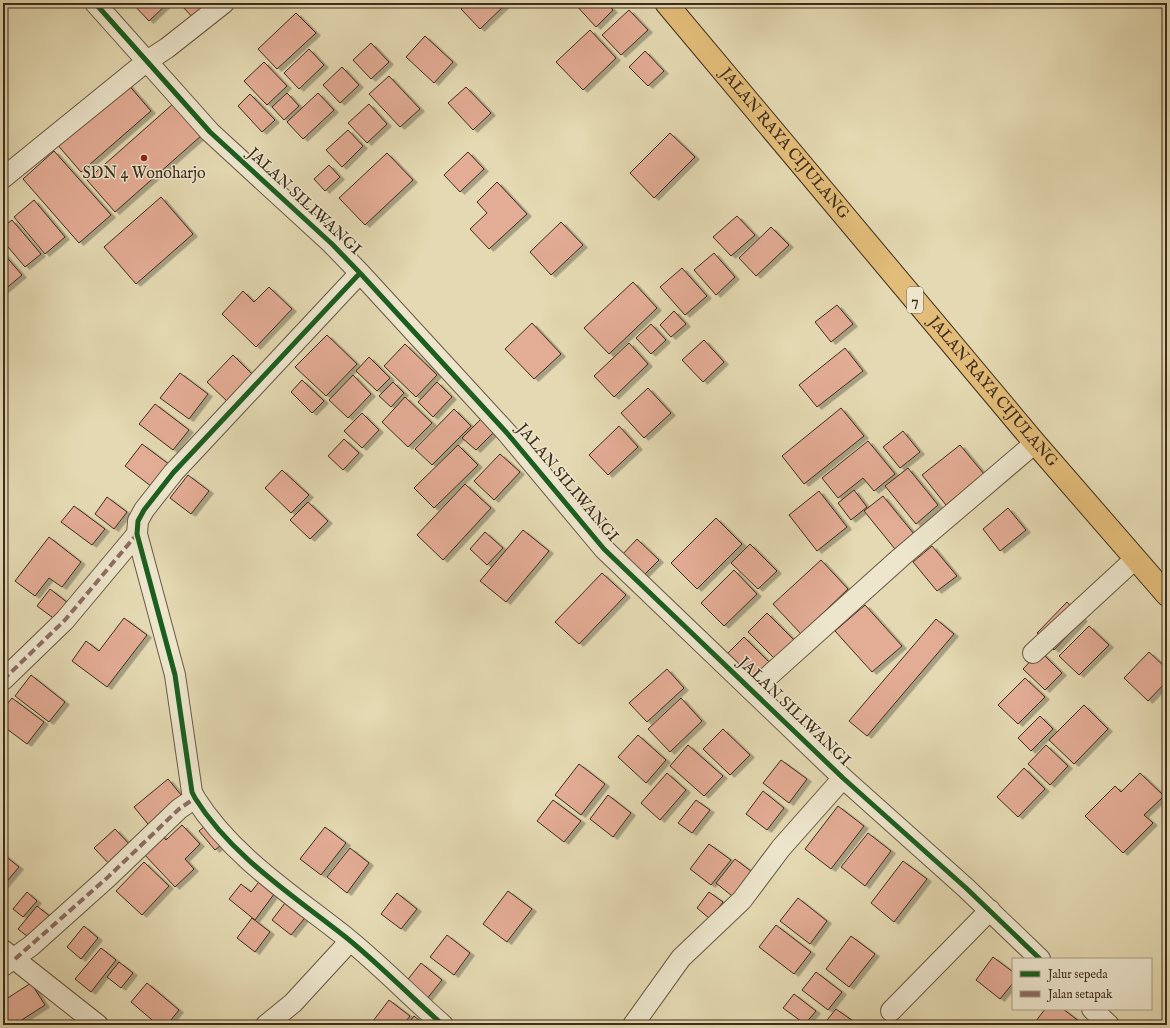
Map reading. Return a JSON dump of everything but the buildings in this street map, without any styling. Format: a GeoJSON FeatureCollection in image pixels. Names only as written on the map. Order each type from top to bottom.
{"type":"FeatureCollection","features":[{"type":"Feature","properties":{"kind":"highway","name":"JALAN RAYA CIJULANG"},"geometry":{"type":"LineString","coordinates":[[666,3],[1035,442],[1167,596]]}},
{"type":"Feature","properties":{"kind":"street","name":"JALAN SILIWANGI"},"geometry":{"type":"LineString","coordinates":[[95,3],[210,132],[332,244],[360,273],[507,433],[604,549],[843,778],[990,910],[1039,958]]}},
{"type":"Feature","properties":{"kind":"street"},"geometry":{"type":"LineString","coordinates":[[3,178],[147,61],[167,48],[224,3]]}},
{"type":"Feature","properties":{"kind":"street"},"geometry":{"type":"LineString","coordinates":[[360,273],[173,473],[144,510],[138,521],[137,534],[175,675],[192,792],[195,798],[225,837],[243,856],[350,941],[443,1025]]}},
{"type":"Feature","properties":{"kind":"street"},"geometry":{"type":"LineString","coordinates":[[752,691],[900,558],[1035,442]]}},
{"type":"Feature","properties":{"kind":"street"},"geometry":{"type":"LineString","coordinates":[[3,680],[64,620],[137,534]]}},
{"type":"Feature","properties":{"kind":"street"},"geometry":{"type":"LineString","coordinates":[[1033,653],[1135,558]]}},
{"type":"Feature","properties":{"kind":"street"},"geometry":{"type":"LineString","coordinates":[[633,1025],[681,958],[742,900],[781,848],[843,778]]}},
{"type":"Feature","properties":{"kind":"street"},"geometry":{"type":"LineString","coordinates":[[91,1023],[7,958],[108,877],[179,809],[195,798]]}},
{"type":"Feature","properties":{"kind":"street"},"geometry":{"type":"LineString","coordinates":[[891,1011],[990,910]]}},
{"type":"Feature","properties":{"kind":"street"},"geometry":{"type":"LineString","coordinates":[[266,1025],[293,1003],[350,941]]}},
{"type":"Feature","properties":{"kind":"street"},"geometry":{"type":"LineString","coordinates":[[1093,1010],[1109,1025]]}},
{"type":"Feature","properties":{"kind":"marked path"},"geometry":{"type":"LineString","coordinates":[[3,680],[65,620],[137,534]]}},
{"type":"Feature","properties":{"kind":"marked path"},"geometry":{"type":"LineString","coordinates":[[15,959],[108,877],[179,809],[195,798],[193,794]]}},
{"type":"Feature","properties":{"kind":"cycle path"},"geometry":{"type":"LineString","coordinates":[[95,3],[210,132],[332,244],[360,273],[507,433],[604,549],[843,778],[966,888],[1039,958]]}},
{"type":"Feature","properties":{"kind":"cycle path"},"geometry":{"type":"LineString","coordinates":[[360,273],[173,473],[144,510],[138,521],[137,534],[175,675],[192,792],[195,798],[210,819],[245,857],[360,949],[443,1025]]}},
{"type":"Feature","properties":{"kind":"place","name":"SDN 4 Wonoharjo"},"geometry":{"type":"Point","coordinates":[144,158]}}]}
